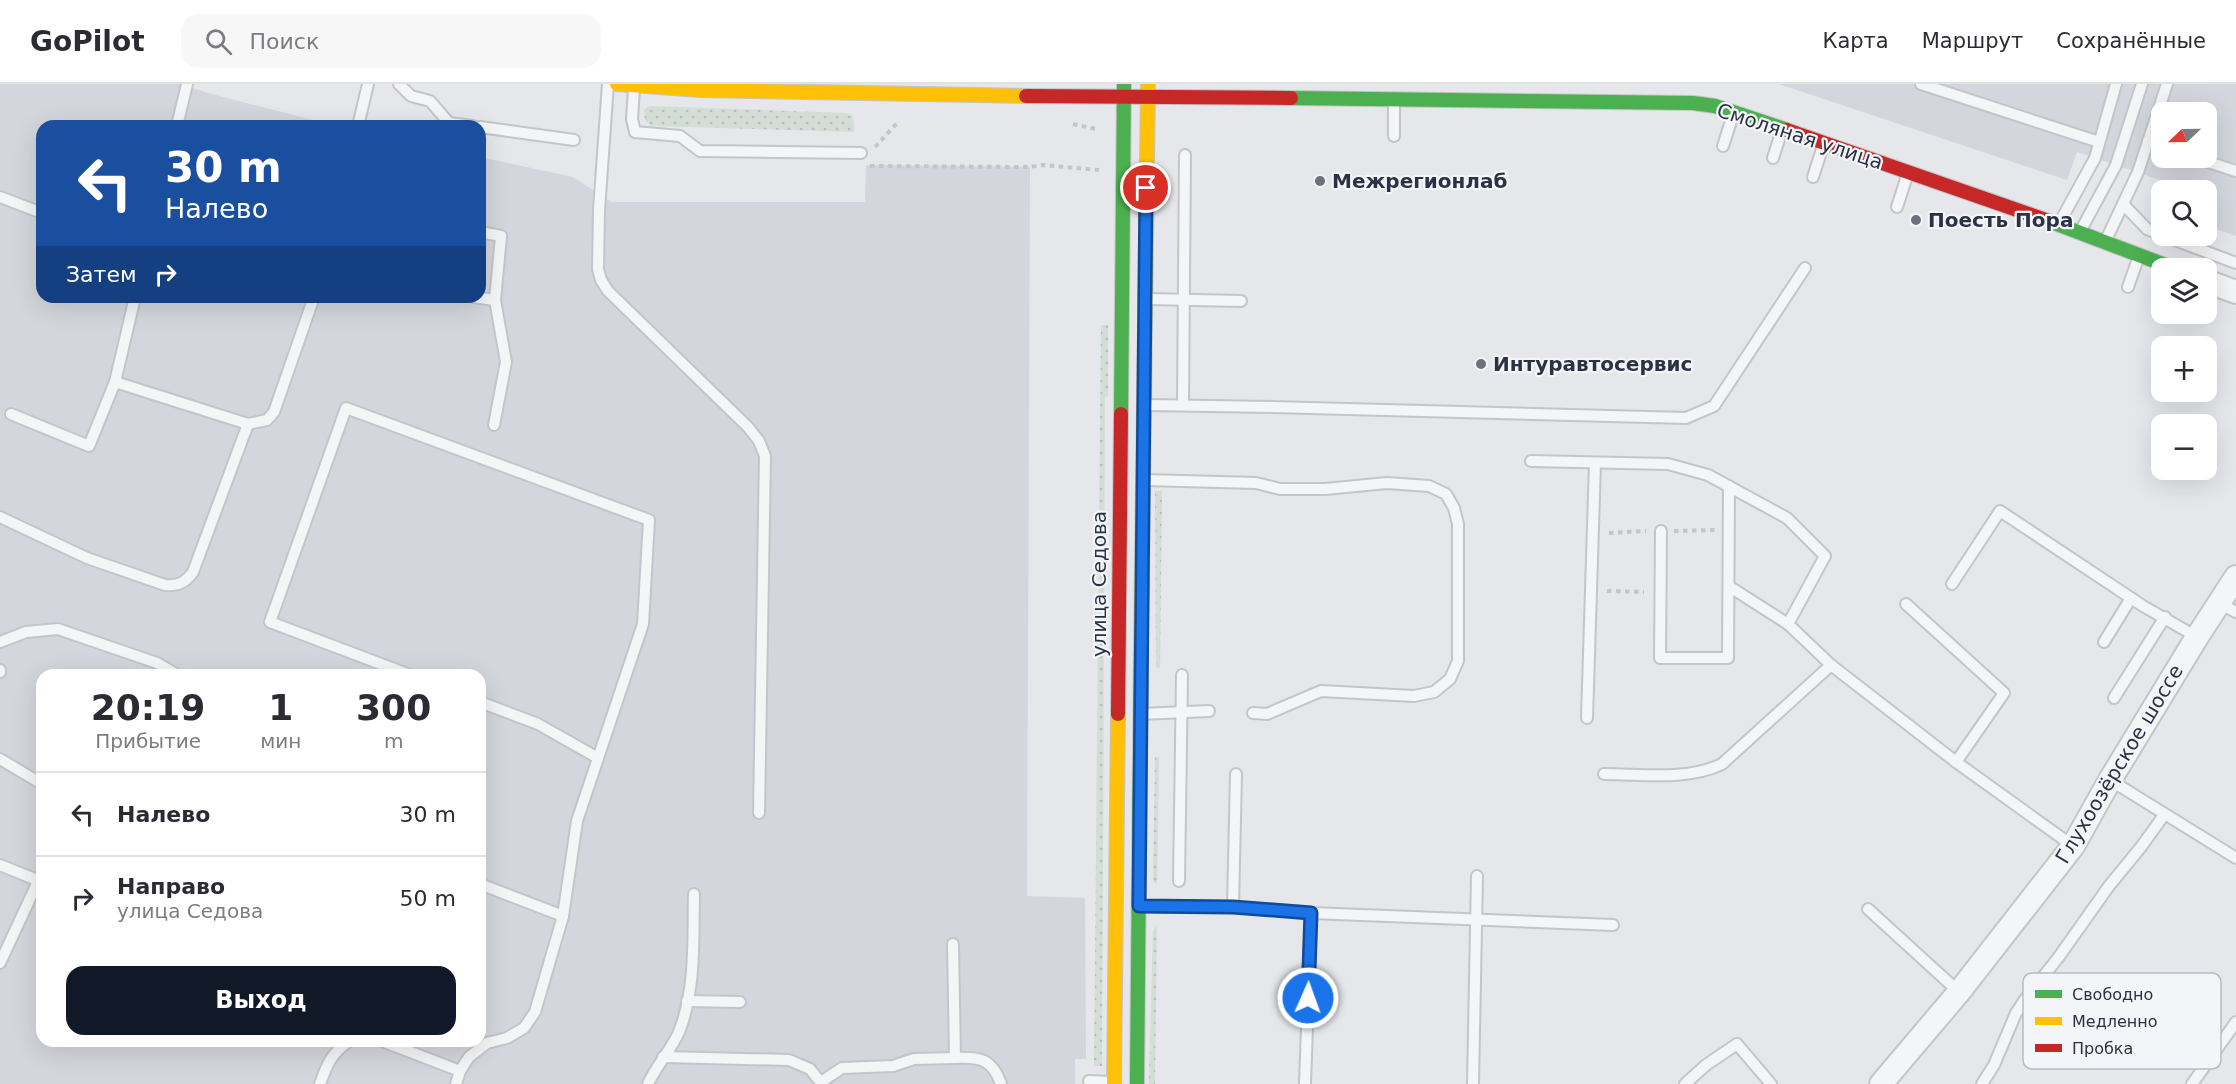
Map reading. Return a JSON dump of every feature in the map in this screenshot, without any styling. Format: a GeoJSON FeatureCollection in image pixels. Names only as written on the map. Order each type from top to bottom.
{"type":"FeatureCollection","features":[{"type":"Feature","properties":{"kind":"street","name":"Смоляная улица"},"geometry":{"type":"LineString","coordinates":[[617,84],[700,90],[1148,91],[1394,98],[1663,101],[1715,106],[1908,172],[2151,260]]}},
{"type":"Feature","properties":{"kind":"street","name":"улица Седова"},"geometry":{"type":"LineString","coordinates":[[1114,1083],[1124,91]]}},
{"type":"Feature","properties":{"kind":"street"},"geometry":{"type":"LineString","coordinates":[[1137,1083],[1148,91]]}},
{"type":"Feature","properties":{"kind":"street"},"geometry":{"type":"LineString","coordinates":[[2217,285],[2236,292]]}},
{"type":"Feature","properties":{"kind":"street","name":"Глухоозёрское шоссе"},"geometry":{"type":"LineString","coordinates":[[1881,1084],[1959,992],[2073,846],[2110,780],[2197,637],[2228,608],[2236,577]]}},
{"type":"Feature","properties":{"kind":"lane"},"geometry":{"type":"LineString","coordinates":[[178,120],[187,84]]}},
{"type":"Feature","properties":{"kind":"lane"},"geometry":{"type":"LineString","coordinates":[[359,120],[368,84]]}},
{"type":"Feature","properties":{"kind":"lane"},"geometry":{"type":"LineString","coordinates":[[399,84],[411,96],[430,100],[447,120]]}},
{"type":"Feature","properties":{"kind":"lane"},"geometry":{"type":"LineString","coordinates":[[608,84],[598,210],[600,280],[608,291],[748,427],[759,441],[765,456],[759,813]]}},
{"type":"Feature","properties":{"kind":"lane"},"geometry":{"type":"LineString","coordinates":[[1922,84],[2099,142]]}},
{"type":"Feature","properties":{"kind":"lane"},"geometry":{"type":"LineString","coordinates":[[2058,225],[2095,158],[2116,84]]}},
{"type":"Feature","properties":{"kind":"lane"},"geometry":{"type":"LineString","coordinates":[[2079,233],[2116,165],[2142,84]]}},
{"type":"Feature","properties":{"kind":"lane"},"geometry":{"type":"LineString","coordinates":[[2104,243],[2138,172],[2167,84]]}},
{"type":"Feature","properties":{"kind":"lane"},"geometry":{"type":"LineString","coordinates":[[634,85],[632,119],[635,132],[680,136],[700,150],[861,153]]}},
{"type":"Feature","properties":{"kind":"lane"},"geometry":{"type":"LineString","coordinates":[[1394,98],[1394,136]]}},
{"type":"Feature","properties":{"kind":"lane"},"geometry":{"type":"LineString","coordinates":[[1723,146],[1734,112]]}},
{"type":"Feature","properties":{"kind":"lane"},"geometry":{"type":"LineString","coordinates":[[486,128],[574,140]]}},
{"type":"Feature","properties":{"kind":"lane"},"geometry":{"type":"LineString","coordinates":[[1773,158],[1782,128]]}},
{"type":"Feature","properties":{"kind":"lane"},"geometry":{"type":"LineString","coordinates":[[1813,177],[1824,143]]}},
{"type":"Feature","properties":{"kind":"lane"},"geometry":{"type":"LineString","coordinates":[[1183,405],[1185,155]]}},
{"type":"Feature","properties":{"kind":"lane"},"geometry":{"type":"LineString","coordinates":[[2217,165],[2236,171]]}},
{"type":"Feature","properties":{"kind":"lane"},"geometry":{"type":"LineString","coordinates":[[1897,207],[1908,172]]}},
{"type":"Feature","properties":{"kind":"lane"},"geometry":{"type":"LineString","coordinates":[[0,197],[36,211]]}},
{"type":"Feature","properties":{"kind":"lane"},"geometry":{"type":"LineString","coordinates":[[2123,204],[2151,230]]}},
{"type":"Feature","properties":{"kind":"lane"},"geometry":{"type":"LineString","coordinates":[[486,233],[501,236],[495,300],[506,362],[494,425]]}},
{"type":"Feature","properties":{"kind":"lane"},"geometry":{"type":"LineString","coordinates":[[2192,246],[2236,263]]}},
{"type":"Feature","properties":{"kind":"lane"},"geometry":{"type":"LineString","coordinates":[[2127,287],[2140,256]]}},
{"type":"Feature","properties":{"kind":"lane"},"geometry":{"type":"LineString","coordinates":[[1120,405],[1686,418],[1714,406],[1805,268]]}},
{"type":"Feature","properties":{"kind":"lane"},"geometry":{"type":"LineString","coordinates":[[486,299],[495,300]]}},
{"type":"Feature","properties":{"kind":"lane"},"geometry":{"type":"LineString","coordinates":[[1144,299],[1241,301]]}},
{"type":"Feature","properties":{"kind":"lane"},"geometry":{"type":"LineString","coordinates":[[11,414],[89,446],[115,382],[134,303]]}},
{"type":"Feature","properties":{"kind":"lane"},"geometry":{"type":"LineString","coordinates":[[115,382],[248,424],[267,420],[274,412],[312,303]]}},
{"type":"Feature","properties":{"kind":"lane"},"geometry":{"type":"LineString","coordinates":[[394,669],[270,622],[346,408],[649,520],[643,624],[577,821],[563,916],[535,1012],[524,1028],[507,1038],[486,1044]]}},
{"type":"Feature","properties":{"kind":"lane"},"geometry":{"type":"LineString","coordinates":[[0,517],[87,558],[165,585],[176,586],[186,581],[193,572],[248,424]]}},
{"type":"Feature","properties":{"kind":"lane"},"geometry":{"type":"LineString","coordinates":[[1531,462],[1668,464],[1690,469],[1729,486],[1787,518],[1825,555],[1788,624]]}},
{"type":"Feature","properties":{"kind":"lane"},"geometry":{"type":"LineString","coordinates":[[1587,718],[1595,463]]}},
{"type":"Feature","properties":{"kind":"lane"},"geometry":{"type":"LineString","coordinates":[[1142,480],[1256,483],[1280,489],[1313,489],[1387,483],[1429,486],[1446,494],[1454,508],[1458,524],[1458,661],[1450,679],[1434,692],[1414,696],[1321,691],[1267,714],[1253,713]]}},
{"type":"Feature","properties":{"kind":"lane"},"geometry":{"type":"LineString","coordinates":[[1661,531],[1660,658],[1728,658],[1729,486]]}},
{"type":"Feature","properties":{"kind":"lane"},"geometry":{"type":"LineString","coordinates":[[1952,584],[2000,511],[2132,598],[2197,637]]}},
{"type":"Feature","properties":{"kind":"lane"},"geometry":{"type":"LineString","coordinates":[[1730,587],[1788,624],[1831,665],[1956,762],[2073,846]]}},
{"type":"Feature","properties":{"kind":"lane"},"geometry":{"type":"LineString","coordinates":[[2104,642],[2132,598]]}},
{"type":"Feature","properties":{"kind":"lane"},"geometry":{"type":"LineString","coordinates":[[1906,604],[2004,693],[1956,762]]}},
{"type":"Feature","properties":{"kind":"lane"},"geometry":{"type":"LineString","coordinates":[[2114,698],[2165,617]]}},
{"type":"Feature","properties":{"kind":"lane"},"geometry":{"type":"LineString","coordinates":[[0,642],[26,632],[58,629],[157,663],[168,669]]}},
{"type":"Feature","properties":{"kind":"lane"},"geometry":{"type":"LineString","coordinates":[[1604,774],[1689,774],[1708,771],[1722,764],[1831,665]]}},
{"type":"Feature","properties":{"kind":"lane"},"geometry":{"type":"LineString","coordinates":[[1179,881],[1182,675]]}},
{"type":"Feature","properties":{"kind":"lane"},"geometry":{"type":"LineString","coordinates":[[486,704],[538,724],[598,758]]}},
{"type":"Feature","properties":{"kind":"lane"},"geometry":{"type":"LineString","coordinates":[[1117,713],[1209,711]]}},
{"type":"Feature","properties":{"kind":"lane"},"geometry":{"type":"LineString","coordinates":[[0,759],[36,780]]}},
{"type":"Feature","properties":{"kind":"lane"},"geometry":{"type":"LineString","coordinates":[[1233,907],[1236,774]]}},
{"type":"Feature","properties":{"kind":"lane"},"geometry":{"type":"LineString","coordinates":[[2110,780],[2236,858]]}},
{"type":"Feature","properties":{"kind":"lane"},"geometry":{"type":"LineString","coordinates":[[2046,973],[2164,815]]}},
{"type":"Feature","properties":{"kind":"lane"},"geometry":{"type":"LineString","coordinates":[[0,864],[36,876]]}},
{"type":"Feature","properties":{"kind":"lane"},"geometry":{"type":"LineString","coordinates":[[1473,1084],[1477,876]]}},
{"type":"Feature","properties":{"kind":"lane"},"geometry":{"type":"LineString","coordinates":[[486,886],[563,916]]}},
{"type":"Feature","properties":{"kind":"lane"},"geometry":{"type":"LineString","coordinates":[[0,963],[36,888]]}},
{"type":"Feature","properties":{"kind":"lane"},"geometry":{"type":"LineString","coordinates":[[648,1084],[679,1033],[687,1001],[693,962],[694,894]]}},
{"type":"Feature","properties":{"kind":"lane"},"geometry":{"type":"LineString","coordinates":[[1116,905],[1233,907],[1476,921],[1613,925]]}},
{"type":"Feature","properties":{"kind":"lane"},"geometry":{"type":"LineString","coordinates":[[1868,909],[1959,992]]}},
{"type":"Feature","properties":{"kind":"lane"},"geometry":{"type":"LineString","coordinates":[[1305,1084],[1311,913]]}},
{"type":"Feature","properties":{"kind":"lane"},"geometry":{"type":"LineString","coordinates":[[953,944],[955,1058]]}},
{"type":"Feature","properties":{"kind":"lane"},"geometry":{"type":"LineString","coordinates":[[687,1001],[740,1002]]}},
{"type":"Feature","properties":{"kind":"lane"},"geometry":{"type":"LineString","coordinates":[[1982,1084],[1994,1065],[2016,1013],[2023,1002]]}},
{"type":"Feature","properties":{"kind":"lane"},"geometry":{"type":"LineString","coordinates":[[2221,1043],[2236,1022]]}},
{"type":"Feature","properties":{"kind":"lane"},"geometry":{"type":"LineString","coordinates":[[1685,1084],[1706,1065],[1737,1044],[1771,1084]]}},
{"type":"Feature","properties":{"kind":"lane"},"geometry":{"type":"LineString","coordinates":[[320,1084],[326,1066],[335,1051],[341,1047]]}},
{"type":"Feature","properties":{"kind":"lane"},"geometry":{"type":"LineString","coordinates":[[398,1047],[460,1071]]}},
{"type":"Feature","properties":{"kind":"lane"},"geometry":{"type":"LineString","coordinates":[[456,1084],[460,1071],[469,1057],[483,1047]]}},
{"type":"Feature","properties":{"kind":"lane"},"geometry":{"type":"LineString","coordinates":[[663,1057],[789,1060],[810,1069],[821,1083],[842,1068],[893,1066],[914,1059],[976,1058],[989,1063],[999,1076],[1001,1084]]}},
{"type":"Feature","properties":{"kind":"lane"},"geometry":{"type":"LineString","coordinates":[[2192,1084],[2203,1069]]}},
{"type":"Feature","properties":{"kind":"lane"},"geometry":{"type":"LineString","coordinates":[[1089,1081],[1137,1083]]}},
{"type":"Feature","properties":{"kind":"path"},"geometry":{"type":"LineString","coordinates":[[904,114],[871,152],[861,153],[864,166],[1029,167],[1042,165],[1101,170]]}},
{"type":"Feature","properties":{"kind":"path"},"geometry":{"type":"LineString","coordinates":[[1591,591],[1660,592]]}},
{"type":"Feature","properties":{"kind":"shaded area"},"geometry":{"type":"Polygon","coordinates":[[[0,84],[181,84],[313,120],[36,120],[36,303],[486,303],[486,158],[573,177],[611,202],[865,202],[866,165],[1030,167],[1027,896],[1085,898],[1086,1059],[1075,1059],[1075,1084],[0,1084],[0,84]]]}},
{"type":"Feature","properties":{"kind":"shaded area"},"geometry":{"type":"Polygon","coordinates":[[[1779,84],[2236,84],[2236,236],[2217,229],[2217,180],[2160,180],[2077,152],[2067,180],[1779,84]]]}},
{"type":"Feature","properties":{"kind":"shaded area"},"geometry":{"type":"Polygon","coordinates":[[[649,106],[846,113],[853,116],[854,132],[651,126],[645,120],[644,110],[649,106]]]}},
{"type":"Feature","properties":{"kind":"shaded area"},"geometry":{"type":"Polygon","coordinates":[[[1101,325],[1108,325],[1108,396],[1105,397],[1102,1066],[1094,1066],[1101,325]]]}},
{"type":"Feature","properties":{"kind":"shaded area"},"geometry":{"type":"Polygon","coordinates":[[[1155,491],[1162,491],[1160,668],[1156,667],[1155,491]]]}},
{"type":"Feature","properties":{"kind":"shaded area"},"geometry":{"type":"Polygon","coordinates":[[[1155,757],[1159,757],[1157,885],[1153,880],[1155,757]]]}},
{"type":"Feature","properties":{"kind":"shaded area"},"geometry":{"type":"Polygon","coordinates":[[[1157,927],[1155,1084],[1149,1084],[1153,930],[1157,927]]]}},
{"type":"Feature","properties":{"kind":"traffic: fast"},"geometry":{"type":"LineString","coordinates":[[1121,414],[1124,84]]}},
{"type":"Feature","properties":{"kind":"traffic: fast"},"geometry":{"type":"LineString","coordinates":[[1291,98],[1693,103],[1715,106],[1787,130]]}},
{"type":"Feature","properties":{"kind":"traffic: fast"},"geometry":{"type":"LineString","coordinates":[[2049,221],[2151,260]]}},
{"type":"Feature","properties":{"kind":"traffic: fast"},"geometry":{"type":"LineString","coordinates":[[1137,1084],[1141,643]]}},
{"type":"Feature","properties":{"kind":"traffic: slow"},"geometry":{"type":"LineString","coordinates":[[617,84],[700,90],[1026,96]]}},
{"type":"Feature","properties":{"kind":"traffic: slow"},"geometry":{"type":"LineString","coordinates":[[1141,643],[1148,84]]}},
{"type":"Feature","properties":{"kind":"traffic: slow"},"geometry":{"type":"LineString","coordinates":[[1114,1084],[1118,714]]}},
{"type":"Feature","properties":{"kind":"traffic: jam"},"geometry":{"type":"LineString","coordinates":[[1026,96],[1291,98]]}},
{"type":"Feature","properties":{"kind":"traffic: jam"},"geometry":{"type":"LineString","coordinates":[[1787,130],[2049,221]]}},
{"type":"Feature","properties":{"kind":"traffic: jam"},"geometry":{"type":"LineString","coordinates":[[1118,714],[1121,414]]}},
{"type":"Feature","properties":{"kind":"place","name":"Межрегионлаб"},"geometry":{"type":"Point","coordinates":[1320,181]}},
{"type":"Feature","properties":{"kind":"place","name":"Поесть Пора"},"geometry":{"type":"Point","coordinates":[1916,220]}},
{"type":"Feature","properties":{"kind":"place","name":"Интуравтосервис"},"geometry":{"type":"Point","coordinates":[1481,364]}},
{"type":"Feature","properties":{"kind":"route"},"geometry":{"type":"LineString","coordinates":[[1146,188],[1139,906],[1233,907],[1311,913],[1308,998]]}}]}
